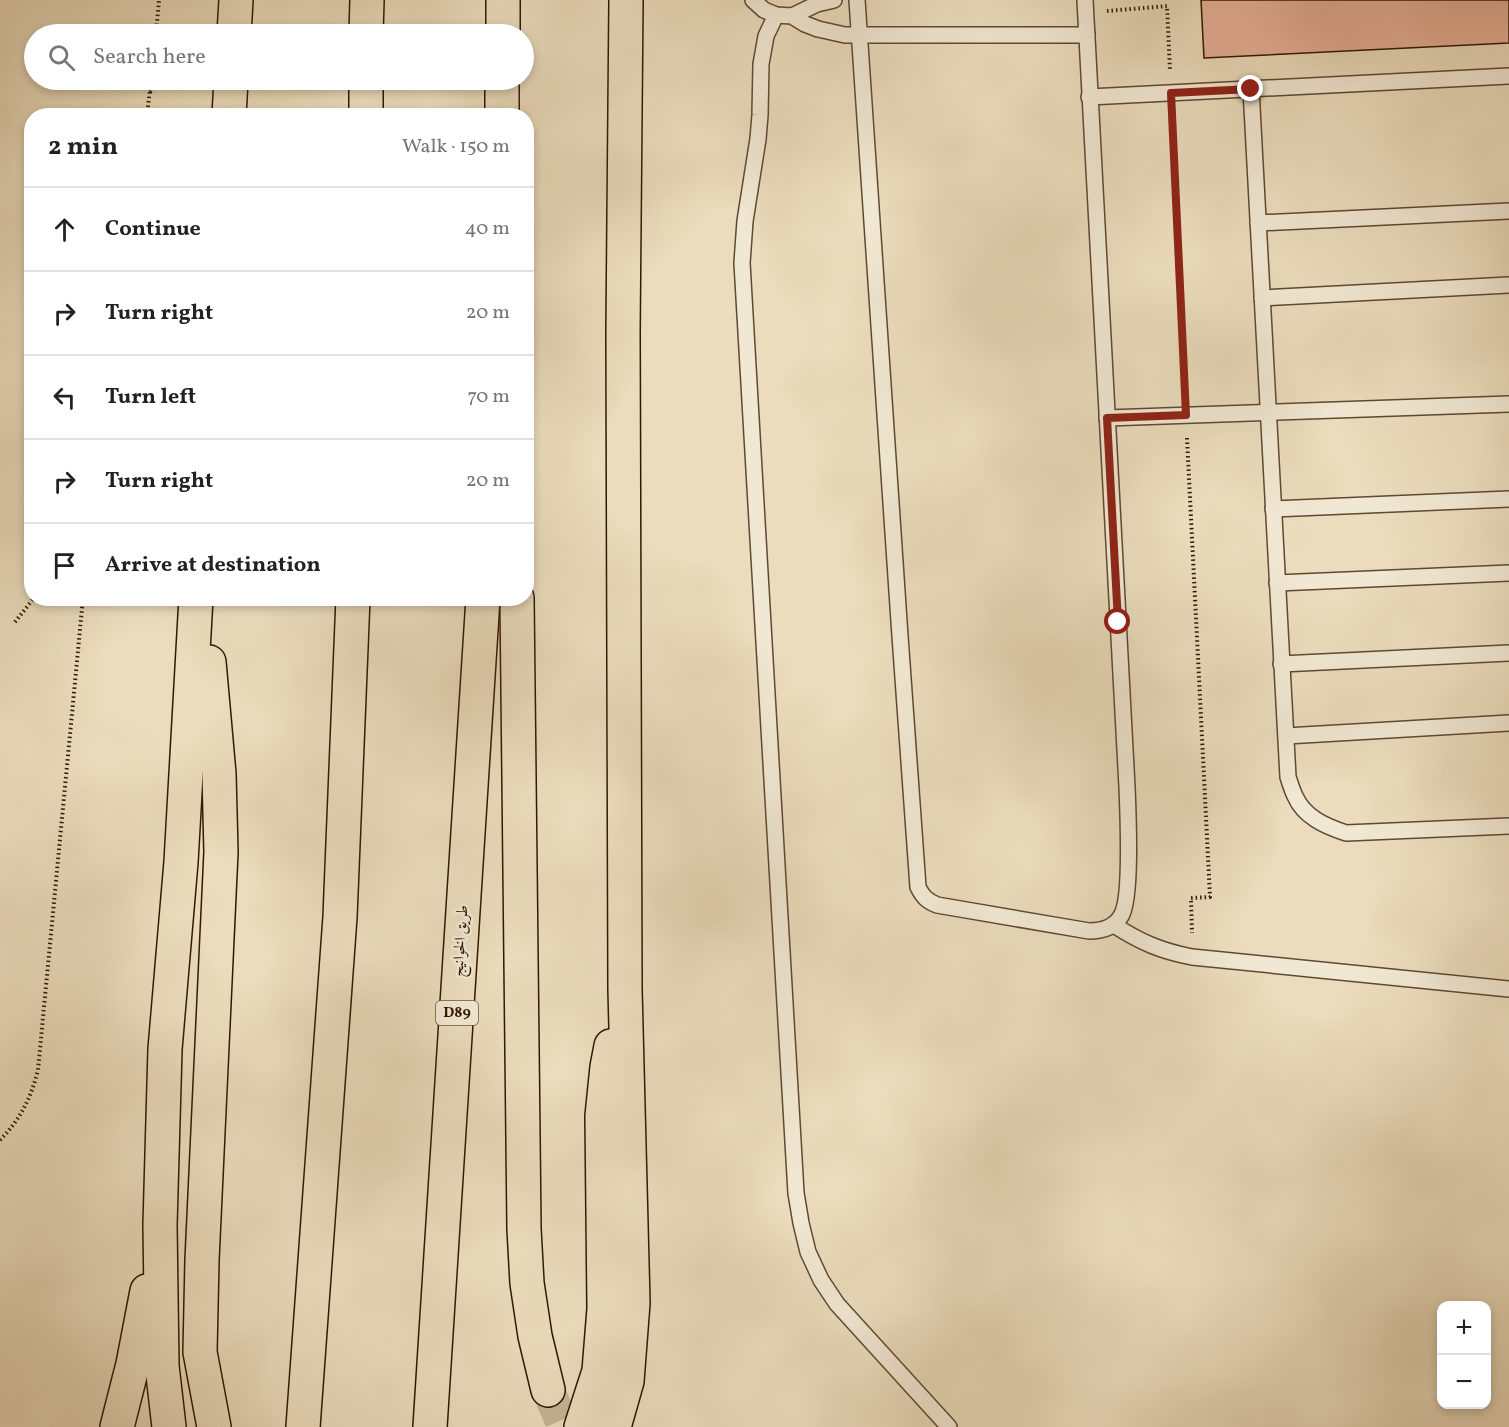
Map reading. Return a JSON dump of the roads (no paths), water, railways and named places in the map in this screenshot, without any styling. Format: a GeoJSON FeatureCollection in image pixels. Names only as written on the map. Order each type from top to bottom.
{"type":"FeatureCollection","features":[{"type":"Feature","properties":{"kind":"highway"},"geometry":{"type":"LineString","coordinates":[[235,24],[236,0]]}},
{"type":"Feature","properties":{"kind":"highway"},"geometry":{"type":"LineString","coordinates":[[366,24],[367,0]]}},
{"type":"Feature","properties":{"kind":"highway"},"geometry":{"type":"LineString","coordinates":[[503,0],[503,24]]}},
{"type":"Feature","properties":{"kind":"highway"},"geometry":{"type":"LineString","coordinates":[[614,1427],[627,1381],[633,1303],[626,989],[623,320],[626,0]]}},
{"type":"Feature","properties":{"kind":"highway"},"geometry":{"type":"LineString","coordinates":[[229,108],[230,90]]}},
{"type":"Feature","properties":{"kind":"highway"},"geometry":{"type":"LineString","coordinates":[[366,90],[366,108]]}},
{"type":"Feature","properties":{"kind":"highway"},"geometry":{"type":"LineString","coordinates":[[502,90],[502,108]]}},
{"type":"Feature","properties":{"kind":"highway"},"geometry":{"type":"LineString","coordinates":[[169,1427],[162,1366],[160,1225],[165,1049],[181,862],[196,606]]}},
{"type":"Feature","properties":{"kind":"highway"},"geometry":{"type":"LineString","coordinates":[[197,606],[208,656],[219,774],[221,852],[200,1352],[214,1427]]}},
{"type":"Feature","properties":{"kind":"highway"},"geometry":{"type":"LineString","coordinates":[[303,1427],[340,917],[353,606]]}},
{"type":"Feature","properties":{"kind":"highway","name":"طريق الخوانيج"},"geometry":{"type":"LineString","coordinates":[[430,1427],[482,606]]}},
{"type":"Feature","properties":{"kind":"highway"},"geometry":{"type":"LineString","coordinates":[[517,606],[524,1229],[527,1283],[548,1390]]}},
{"type":"Feature","properties":{"kind":"highway"},"geometry":{"type":"LineString","coordinates":[[581,1427],[599,1371],[604,1309],[602,1116],[607,1067],[616,1018],[626,989]]}},
{"type":"Feature","properties":{"kind":"highway"},"geometry":{"type":"LineString","coordinates":[[117,1427],[133,1364],[160,1225]]}},
{"type":"Feature","properties":{"kind":"lane"},"geometry":{"type":"LineString","coordinates":[[753,0],[764,10],[776,15],[792,16],[825,31],[845,35],[1087,35]]}},
{"type":"Feature","properties":{"kind":"lane"},"geometry":{"type":"LineString","coordinates":[[792,16],[817,4],[834,0]]}},
{"type":"Feature","properties":{"kind":"lane"},"geometry":{"type":"LineString","coordinates":[[857,0],[918,887],[929,902],[937,905],[1089,931],[1102,931],[1114,925],[1126,905],[1127,787],[1085,6]]}},
{"type":"Feature","properties":{"kind":"lane"},"geometry":{"type":"LineString","coordinates":[[776,15],[766,36],[761,64],[758,139],[744,221],[742,263],[796,1193],[806,1242],[821,1280],[837,1305],[949,1427]]}},
{"type":"Feature","properties":{"kind":"lane"},"geometry":{"type":"LineString","coordinates":[[1089,97],[1509,76]]}},
{"type":"Feature","properties":{"kind":"lane"},"geometry":{"type":"LineString","coordinates":[[1251,89],[1288,777],[1295,797],[1308,814],[1326,826],[1346,832],[1509,826]]}},
{"type":"Feature","properties":{"kind":"lane"},"geometry":{"type":"LineString","coordinates":[[1258,223],[1509,211]]}},
{"type":"Feature","properties":{"kind":"lane"},"geometry":{"type":"LineString","coordinates":[[1262,298],[1509,285]]}},
{"type":"Feature","properties":{"kind":"lane"},"geometry":{"type":"LineString","coordinates":[[1107,418],[1509,404]]}},
{"type":"Feature","properties":{"kind":"lane"},"geometry":{"type":"LineString","coordinates":[[1273,508],[1509,499]]}},
{"type":"Feature","properties":{"kind":"lane"},"geometry":{"type":"LineString","coordinates":[[1277,583],[1509,573]]}},
{"type":"Feature","properties":{"kind":"lane"},"geometry":{"type":"LineString","coordinates":[[1281,664],[1509,653]]}},
{"type":"Feature","properties":{"kind":"lane"},"geometry":{"type":"LineString","coordinates":[[1286,736],[1509,723]]}},
{"type":"Feature","properties":{"kind":"lane"},"geometry":{"type":"LineString","coordinates":[[1114,925],[1150,946],[1192,957],[1509,989]]}},
{"type":"Feature","properties":{"kind":"tunnel"},"geometry":{"type":"LineString","coordinates":[[548,1390],[564,1427]]}}]}
